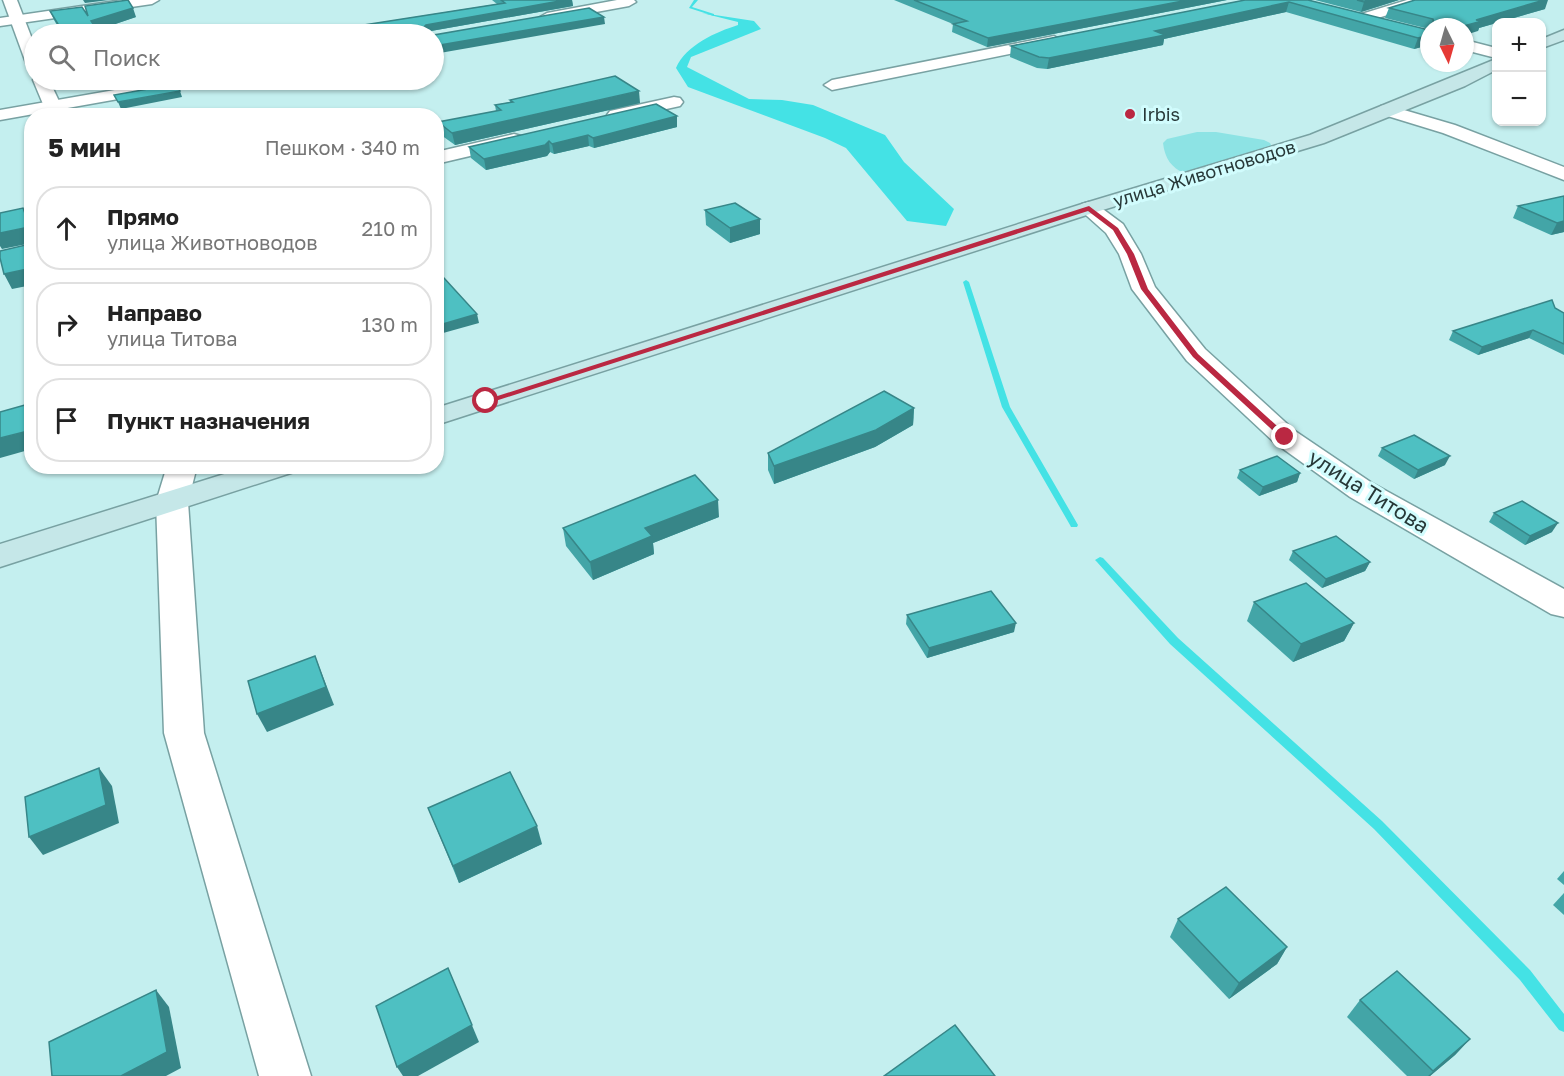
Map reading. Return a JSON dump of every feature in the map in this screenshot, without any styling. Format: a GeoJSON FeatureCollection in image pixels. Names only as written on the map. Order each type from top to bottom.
{"type":"FeatureCollection","features":[{"type":"Feature","properties":{"kind":"main road"},"geometry":{"type":"LineString","coordinates":[[1546,42],[1562,36]]}},
{"type":"Feature","properties":{"kind":"main road","name":"улица Животноводов"},"geometry":{"type":"LineString","coordinates":[[444,414],[1089,208],[1317,139],[1492,66]]}},
{"type":"Feature","properties":{"kind":"main road"},"geometry":{"type":"LineString","coordinates":[[0,556],[177,484],[235,474]]}},
{"type":"Feature","properties":{"kind":"street"},"geometry":{"type":"LineString","coordinates":[[10,0],[24,36]]}},
{"type":"Feature","properties":{"kind":"street"},"geometry":{"type":"LineString","coordinates":[[0,22],[152,0]]}},
{"type":"Feature","properties":{"kind":"street"},"geometry":{"type":"LineString","coordinates":[[1383,24],[1354,17],[1421,0]]}},
{"type":"Feature","properties":{"kind":"street"},"geometry":{"type":"LineString","coordinates":[[537,19],[629,2]]}},
{"type":"Feature","properties":{"kind":"street"},"geometry":{"type":"LineString","coordinates":[[832,85],[1063,39]]}},
{"type":"Feature","properties":{"kind":"street"},"geometry":{"type":"LineString","coordinates":[[1474,47],[1492,52]]}},
{"type":"Feature","properties":{"kind":"street"},"geometry":{"type":"LineString","coordinates":[[45,90],[53,108]]}},
{"type":"Feature","properties":{"kind":"street"},"geometry":{"type":"LineString","coordinates":[[68,108],[151,90]]}},
{"type":"Feature","properties":{"kind":"street"},"geometry":{"type":"LineString","coordinates":[[595,120],[674,102]]}},
{"type":"Feature","properties":{"kind":"street"},"geometry":{"type":"LineString","coordinates":[[1387,110],[1449,129],[1564,174]]}},
{"type":"Feature","properties":{"kind":"street"},"geometry":{"type":"LineString","coordinates":[[0,114],[24,113]]}},
{"type":"Feature","properties":{"kind":"street"},"geometry":{"type":"LineString","coordinates":[[444,156],[527,136]]}},
{"type":"Feature","properties":{"kind":"street","name":"улица Титова"},"geometry":{"type":"LineString","coordinates":[[1089,208],[1115,229],[1130,254],[1144,289],[1196,355],[1285,437],[1361,490],[1564,605]]}},
{"type":"Feature","properties":{"kind":"street"},"geometry":{"type":"LineString","coordinates":[[177,484],[184,733],[285,1076]]}},
{"type":"Feature","properties":{"kind":"shaded area"},"geometry":{"type":"Polygon","coordinates":[[[702,13],[754,21],[761,29],[691,57],[687,67],[749,99],[782,100],[813,105],[885,135],[904,162],[954,209],[946,226],[907,221],[846,148],[688,87],[676,68],[681,60],[702,40],[738,25],[738,22],[702,13]]]}},
{"type":"Feature","properties":{"kind":"shaded area"},"geometry":{"type":"Polygon","coordinates":[[[1197,132],[1216,132],[1264,140],[1272,147],[1185,174],[1170,162],[1165,154],[1163,143],[1167,139],[1197,132]]]}},
{"type":"Feature","properties":{"kind":"building"},"geometry":{"type":"Polygon","coordinates":[[[128,0],[133,8],[91,21],[93,24],[58,24],[50,11],[82,7],[88,16],[85,6],[128,0]]]}},
{"type":"Feature","properties":{"kind":"building"},"geometry":{"type":"Polygon","coordinates":[[[501,0],[565,0],[432,24],[370,24],[505,3],[501,0]]]}},
{"type":"Feature","properties":{"kind":"building"},"geometry":{"type":"Polygon","coordinates":[[[914,0],[1188,0],[988,38],[953,24],[967,21],[914,0]]]}},
{"type":"Feature","properties":{"kind":"building"},"geometry":{"type":"Polygon","coordinates":[[[1245,0],[1308,0],[1420,28],[1420,37],[1418,38],[1289,2],[1155,31],[1165,35],[1049,58],[1039,57],[1011,46],[1245,0]]]}},
{"type":"Feature","properties":{"kind":"building"},"geometry":{"type":"Polygon","coordinates":[[[1415,0],[1544,0],[1476,20],[1482,21],[1474,23],[1474,18],[1429,18],[1389,8],[1415,0]]]}},
{"type":"Feature","properties":{"kind":"building"},"geometry":{"type":"Polygon","coordinates":[[[589,8],[604,17],[444,44],[444,33],[589,8]]]}},
{"type":"Feature","properties":{"kind":"building"},"geometry":{"type":"Polygon","coordinates":[[[615,76],[639,91],[452,133],[444,127],[444,121],[501,110],[495,105],[513,102],[510,100],[615,76]]]}},
{"type":"Feature","properties":{"kind":"building"},"geometry":{"type":"Polygon","coordinates":[[[142,90],[180,91],[118,102],[114,95],[142,90]]]}},
{"type":"Feature","properties":{"kind":"building"},"geometry":{"type":"Polygon","coordinates":[[[656,104],[677,116],[593,138],[588,135],[552,144],[549,141],[545,145],[484,159],[469,147],[656,104]]]}},
{"type":"Feature","properties":{"kind":"building"},"geometry":{"type":"Polygon","coordinates":[[[1564,196],[1564,221],[1557,223],[1518,206],[1564,196]]]}},
{"type":"Feature","properties":{"kind":"building"},"geometry":{"type":"Polygon","coordinates":[[[735,203],[760,219],[730,228],[705,210],[735,203]]]}},
{"type":"Feature","properties":{"kind":"building"},"geometry":{"type":"Polygon","coordinates":[[[23,208],[24,228],[0,233],[0,213],[23,208]]]}},
{"type":"Feature","properties":{"kind":"building"},"geometry":{"type":"Polygon","coordinates":[[[24,245],[24,270],[4,274],[0,251],[24,245]]]}},
{"type":"Feature","properties":{"kind":"building"},"geometry":{"type":"Polygon","coordinates":[[[444,278],[477,314],[444,324],[444,278]]]}},
{"type":"Feature","properties":{"kind":"building"},"geometry":{"type":"Polygon","coordinates":[[[1552,300],[1555,308],[1564,313],[1564,344],[1533,330],[1482,347],[1453,331],[1552,300]]]}},
{"type":"Feature","properties":{"kind":"building"},"geometry":{"type":"Polygon","coordinates":[[[884,391],[914,408],[876,430],[774,466],[768,453],[884,391]]]}},
{"type":"Feature","properties":{"kind":"building"},"geometry":{"type":"Polygon","coordinates":[[[24,405],[24,432],[0,438],[0,412],[24,405]]]}},
{"type":"Feature","properties":{"kind":"building"},"geometry":{"type":"Polygon","coordinates":[[[1414,435],[1450,456],[1418,470],[1382,448],[1414,435]]]}},
{"type":"Feature","properties":{"kind":"building"},"geometry":{"type":"Polygon","coordinates":[[[1277,456],[1300,473],[1263,487],[1240,470],[1277,456]]]}},
{"type":"Feature","properties":{"kind":"building"},"geometry":{"type":"Polygon","coordinates":[[[695,475],[718,500],[645,528],[652,536],[590,562],[563,528],[695,475]]]}},
{"type":"Feature","properties":{"kind":"building"},"geometry":{"type":"Polygon","coordinates":[[[1522,501],[1558,523],[1530,536],[1494,513],[1522,501]]]}},
{"type":"Feature","properties":{"kind":"building"},"geometry":{"type":"Polygon","coordinates":[[[1336,536],[1370,562],[1326,579],[1293,551],[1336,536]]]}},
{"type":"Feature","properties":{"kind":"building"},"geometry":{"type":"Polygon","coordinates":[[[1306,583],[1354,623],[1301,644],[1254,602],[1306,583]]]}},
{"type":"Feature","properties":{"kind":"building"},"geometry":{"type":"Polygon","coordinates":[[[991,591],[1016,623],[929,648],[907,615],[991,591]]]}},
{"type":"Feature","properties":{"kind":"building"},"geometry":{"type":"Polygon","coordinates":[[[315,656],[326,687],[257,714],[248,681],[315,656]]]}},
{"type":"Feature","properties":{"kind":"building"},"geometry":{"type":"Polygon","coordinates":[[[99,768],[106,805],[29,837],[25,797],[99,768]]]}},
{"type":"Feature","properties":{"kind":"building"},"geometry":{"type":"Polygon","coordinates":[[[510,772],[537,826],[453,866],[428,808],[510,772]]]}},
{"type":"Feature","properties":{"kind":"building"},"geometry":{"type":"Polygon","coordinates":[[[1226,887],[1287,947],[1239,983],[1178,919],[1226,887]]]}},
{"type":"Feature","properties":{"kind":"building"},"geometry":{"type":"Polygon","coordinates":[[[448,968],[472,1025],[397,1067],[376,1006],[448,968]]]}},
{"type":"Feature","properties":{"kind":"building"},"geometry":{"type":"Polygon","coordinates":[[[1397,971],[1470,1039],[1433,1071],[1360,1000],[1397,971]]]}},
{"type":"Feature","properties":{"kind":"building"},"geometry":{"type":"Polygon","coordinates":[[[156,990],[167,1052],[121,1076],[52,1076],[49,1042],[156,990]]]}},
{"type":"Feature","properties":{"kind":"building"},"geometry":{"type":"Polygon","coordinates":[[[955,1025],[995,1076],[884,1076],[955,1025]]]}},
{"type":"Feature","properties":{"kind":"waterway"},"geometry":{"type":"LineString","coordinates":[[696,0],[690,7],[713,15]]}},
{"type":"Feature","properties":{"kind":"waterway"},"geometry":{"type":"LineString","coordinates":[[966,282],[1006,407],[1074,525]]}},
{"type":"Feature","properties":{"kind":"waterway"},"geometry":{"type":"LineString","coordinates":[[1100,560],[1174,641],[1378,825],[1525,975],[1564,1025]]}},
{"type":"Feature","properties":{"kind":"place","name":"Irbis"},"geometry":{"type":"Point","coordinates":[1130,114]}},
{"type":"Feature","properties":{"kind":"route"},"geometry":{"type":"LineString","coordinates":[[486,401],[1089,208],[1115,229],[1130,254],[1144,289],[1196,355],[1285,437]]}}]}
